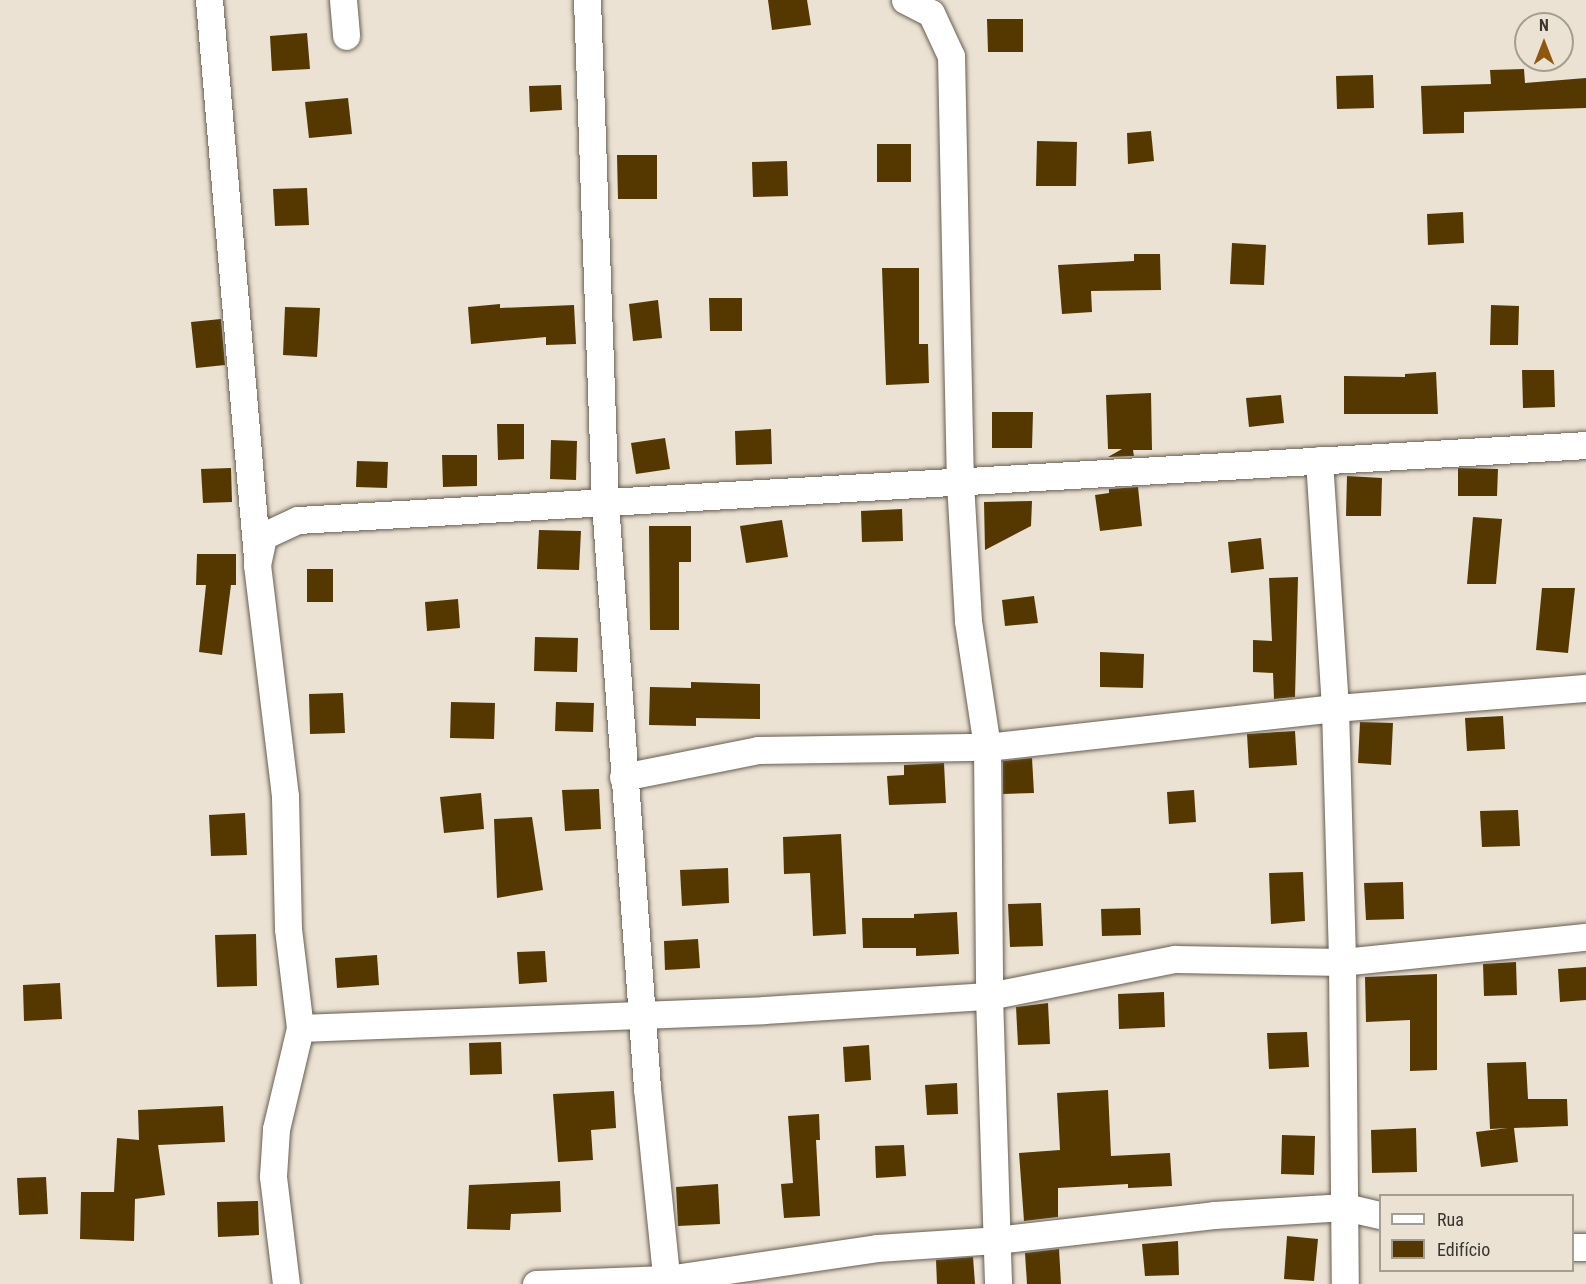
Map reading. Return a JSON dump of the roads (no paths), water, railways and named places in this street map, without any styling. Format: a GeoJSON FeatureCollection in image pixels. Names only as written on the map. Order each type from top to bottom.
{"type":"FeatureCollection","features":[{"type":"Feature","properties":{"kind":"street"},"geometry":{"type":"LineString","coordinates":[[208,0],[257,565],[285,796],[288,929],[300,1028],[276,1129],[273,1176],[286,1284]]}},
{"type":"Feature","properties":{"kind":"street"},"geometry":{"type":"LineString","coordinates":[[343,0],[346,36]]}},
{"type":"Feature","properties":{"kind":"street"},"geometry":{"type":"LineString","coordinates":[[587,0],[605,503],[623,777],[667,1282]]}},
{"type":"Feature","properties":{"kind":"street"},"geometry":{"type":"LineString","coordinates":[[905,0],[930,13],[951,56],[960,482],[968,621],[987,747],[988,996],[998,1284]]}},
{"type":"Feature","properties":{"kind":"street"},"geometry":{"type":"LineString","coordinates":[[257,565],[263,536],[298,520],[1586,445]]}},
{"type":"Feature","properties":{"kind":"street"},"geometry":{"type":"LineString","coordinates":[[1319,460],[1335,708],[1342,962],[1345,1284]]}},
{"type":"Feature","properties":{"kind":"street"},"geometry":{"type":"LineString","coordinates":[[623,777],[758,750],[987,747],[1335,708],[1586,688]]}},
{"type":"Feature","properties":{"kind":"street"},"geometry":{"type":"LineString","coordinates":[[300,1028],[764,1010],[988,996],[1175,959],[1342,962],[1586,937]]}},
{"type":"Feature","properties":{"kind":"street"},"geometry":{"type":"LineString","coordinates":[[536,1284],[667,1282],[877,1248],[996,1240],[1214,1215],[1345,1207],[1379,1215]]}}]}
